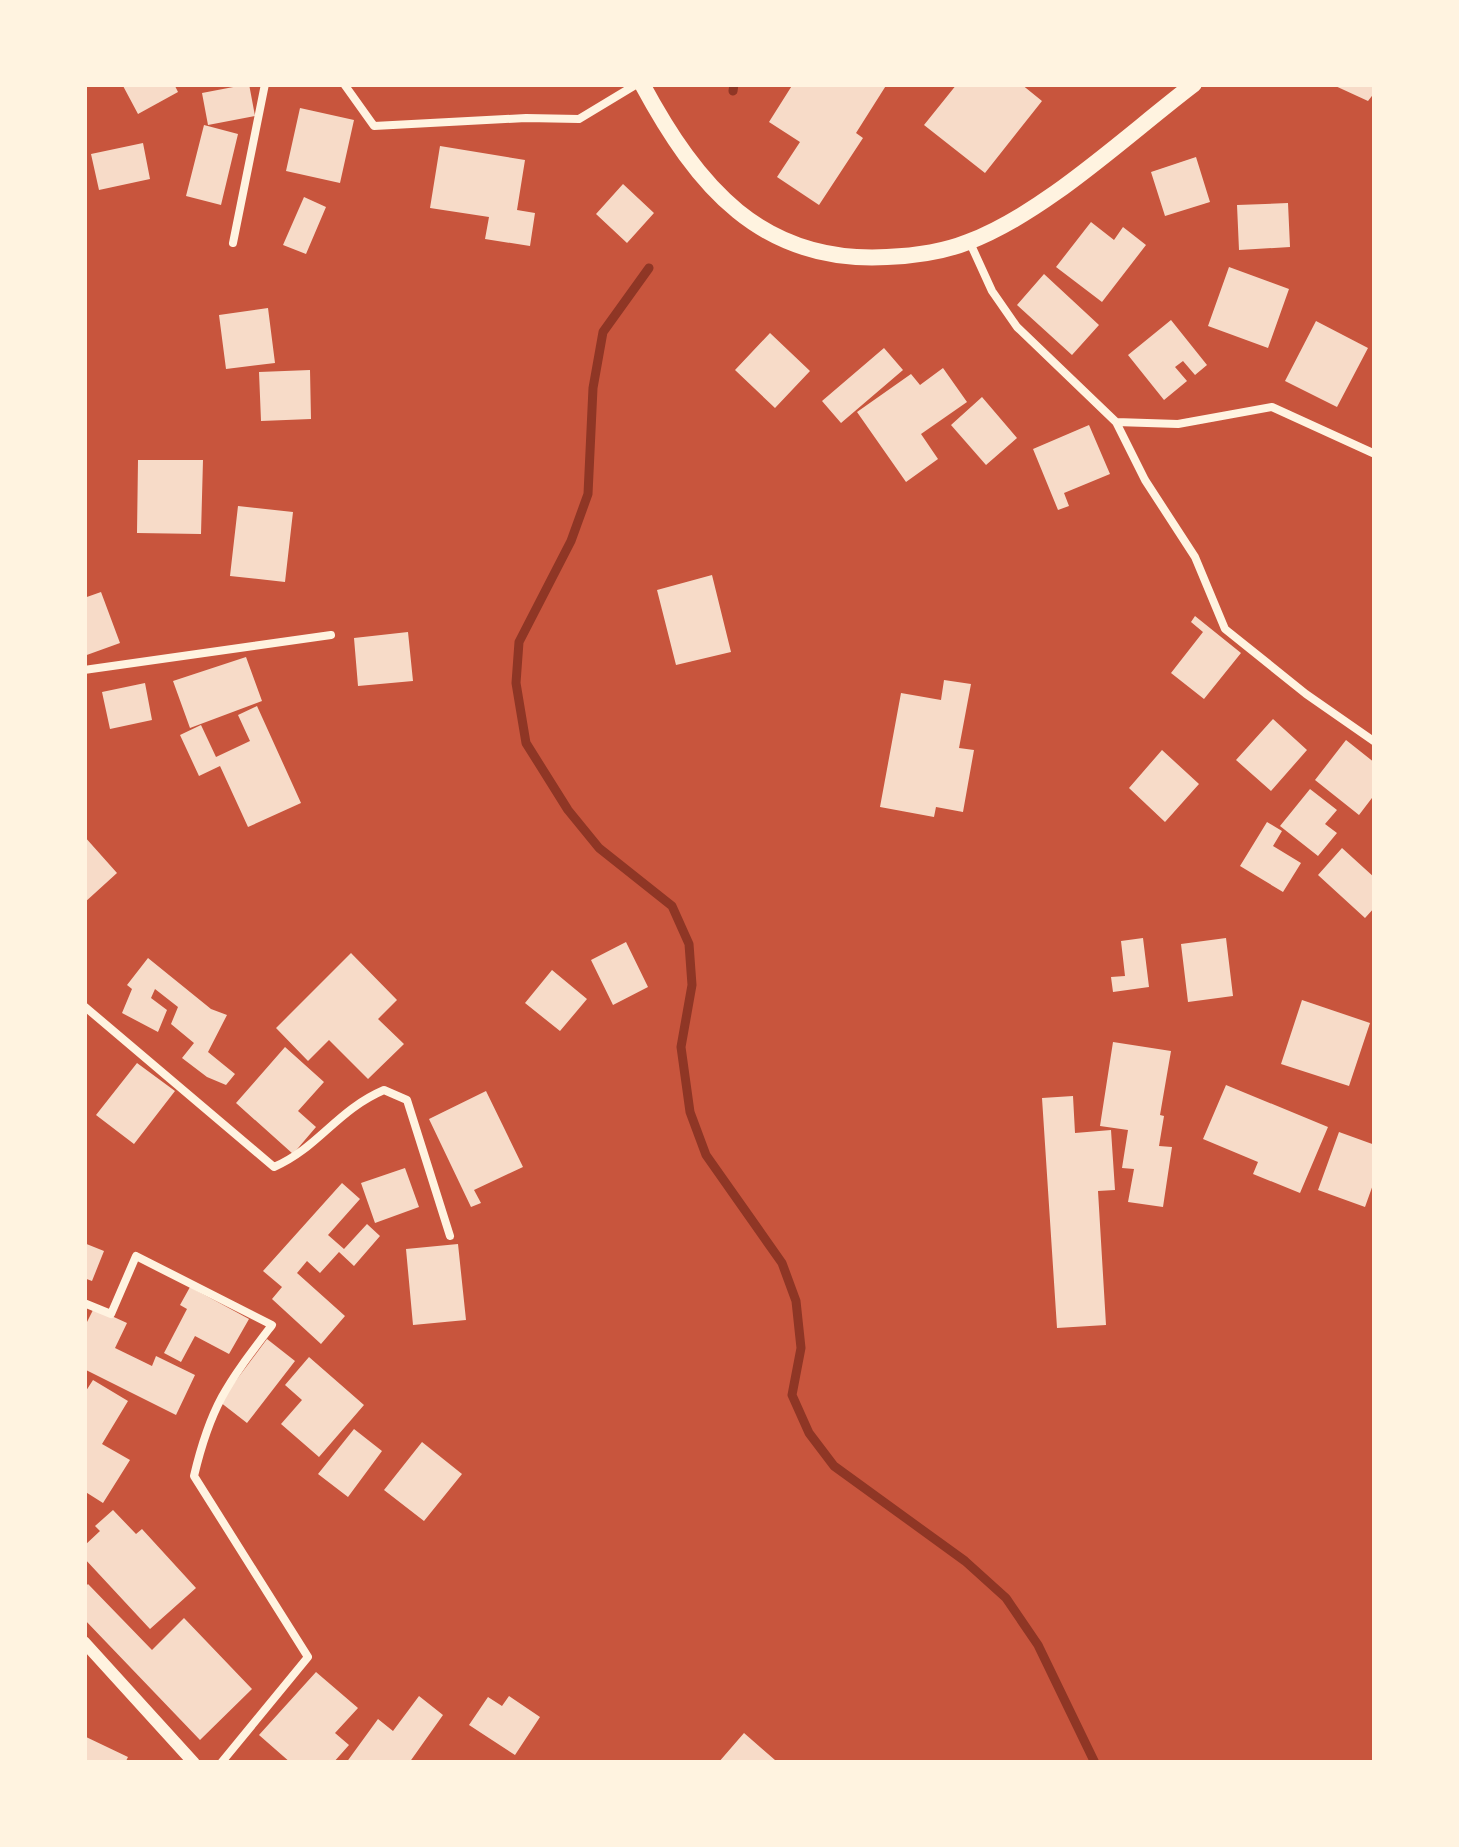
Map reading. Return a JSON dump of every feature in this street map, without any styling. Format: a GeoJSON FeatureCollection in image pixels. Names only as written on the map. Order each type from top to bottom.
{"type":"FeatureCollection","features":[{"type":"Feature","properties":{"kind":"street"},"geometry":{"type":"LineString","coordinates":[[640,84],[704,181],[747,221],[799,248],[856,259],[915,256],[969,242],[1035,206],[1194,84]]}},
{"type":"Feature","properties":{"kind":"street"},"geometry":{"type":"LineString","coordinates":[[84,1642],[194,1763]]}},
{"type":"Feature","properties":{"kind":"lane"},"geometry":{"type":"LineString","coordinates":[[233,243],[265,84]]}},
{"type":"Feature","properties":{"kind":"lane"},"geometry":{"type":"LineString","coordinates":[[344,84],[374,127],[579,119],[640,84]]}},
{"type":"Feature","properties":{"kind":"lane"},"geometry":{"type":"LineString","coordinates":[[969,242],[1016,327],[1116,422],[1144,480],[1195,557],[1225,628],[1375,742]]}},
{"type":"Feature","properties":{"kind":"lane"},"geometry":{"type":"LineString","coordinates":[[1116,422],[1178,424],[1272,407],[1375,454]]}},
{"type":"Feature","properties":{"kind":"lane"},"geometry":{"type":"LineString","coordinates":[[84,670],[332,635]]}},
{"type":"Feature","properties":{"kind":"lane"},"geometry":{"type":"LineString","coordinates":[[84,1006],[274,1167],[293,1159],[356,1101],[384,1090],[407,1100],[450,1236]]}},
{"type":"Feature","properties":{"kind":"lane"},"geometry":{"type":"LineString","coordinates":[[84,1303],[110,1314],[136,1256],[272,1325],[221,1393],[205,1429],[194,1476],[308,1657],[221,1763]]}},
{"type":"Feature","properties":{"kind":"building"},"geometry":{"type":"Polygon","coordinates":[[[122,84],[174,84],[178,92],[138,114],[122,84]]]}},
{"type":"Feature","properties":{"kind":"building"},"geometry":{"type":"Polygon","coordinates":[[[249,84],[255,116],[208,125],[202,93],[249,84]]]}},
{"type":"Feature","properties":{"kind":"building"},"geometry":{"type":"Polygon","coordinates":[[[793,84],[887,84],[856,133],[863,138],[819,205],[777,177],[800,142],[769,122],[793,84]]]}},
{"type":"Feature","properties":{"kind":"building"},"geometry":{"type":"Polygon","coordinates":[[[957,84],[1021,84],[1042,101],[985,173],[924,125],[957,84]]]}},
{"type":"Feature","properties":{"kind":"building"},"geometry":{"type":"Polygon","coordinates":[[[1331,84],[1375,84],[1375,92],[1368,101],[1331,84]]]}},
{"type":"Feature","properties":{"kind":"building"},"geometry":{"type":"Polygon","coordinates":[[[300,108],[354,120],[340,183],[286,171],[300,108]]]}},
{"type":"Feature","properties":{"kind":"building"},"geometry":{"type":"Polygon","coordinates":[[[204,125],[238,134],[221,205],[186,196],[204,125]]]}},
{"type":"Feature","properties":{"kind":"building"},"geometry":{"type":"Polygon","coordinates":[[[143,143],[150,179],[99,190],[91,154],[143,143]]]}},
{"type":"Feature","properties":{"kind":"building"},"geometry":{"type":"Polygon","coordinates":[[[440,146],[525,160],[517,210],[535,213],[530,246],[485,239],[489,217],[430,208],[440,146]]]}},
{"type":"Feature","properties":{"kind":"building"},"geometry":{"type":"Polygon","coordinates":[[[1196,157],[1210,202],[1165,216],[1151,172],[1196,157]]]}},
{"type":"Feature","properties":{"kind":"building"},"geometry":{"type":"Polygon","coordinates":[[[623,184],[654,213],[627,243],[596,214],[623,184]]]}},
{"type":"Feature","properties":{"kind":"building"},"geometry":{"type":"Polygon","coordinates":[[[304,197],[326,207],[306,254],[283,245],[304,197]]]}},
{"type":"Feature","properties":{"kind":"building"},"geometry":{"type":"Polygon","coordinates":[[[1288,203],[1290,247],[1239,250],[1237,205],[1288,203]]]}},
{"type":"Feature","properties":{"kind":"building"},"geometry":{"type":"Polygon","coordinates":[[[1091,222],[1114,240],[1123,227],[1146,245],[1102,302],[1056,267],[1091,222]]]}},
{"type":"Feature","properties":{"kind":"building"},"geometry":{"type":"Polygon","coordinates":[[[1229,267],[1289,289],[1268,348],[1208,326],[1229,267]]]}},
{"type":"Feature","properties":{"kind":"building"},"geometry":{"type":"Polygon","coordinates":[[[1044,274],[1099,325],[1072,355],[1017,305],[1044,274]]]}},
{"type":"Feature","properties":{"kind":"building"},"geometry":{"type":"Polygon","coordinates":[[[268,308],[275,363],[226,369],[219,315],[268,308]]]}},
{"type":"Feature","properties":{"kind":"building"},"geometry":{"type":"Polygon","coordinates":[[[1171,320],[1207,365],[1195,375],[1183,361],[1175,367],[1187,381],[1164,400],[1128,355],[1171,320]]]}},
{"type":"Feature","properties":{"kind":"building"},"geometry":{"type":"Polygon","coordinates":[[[1316,321],[1368,348],[1337,407],[1285,381],[1316,321]]]}},
{"type":"Feature","properties":{"kind":"building"},"geometry":{"type":"Polygon","coordinates":[[[770,333],[810,371],[775,408],[735,370],[770,333]]]}},
{"type":"Feature","properties":{"kind":"building"},"geometry":{"type":"Polygon","coordinates":[[[884,348],[903,370],[841,423],[822,401],[884,348]]]}},
{"type":"Feature","properties":{"kind":"building"},"geometry":{"type":"Polygon","coordinates":[[[943,368],[967,402],[921,434],[938,459],[906,482],[857,412],[911,374],[920,385],[943,368]]]}},
{"type":"Feature","properties":{"kind":"building"},"geometry":{"type":"Polygon","coordinates":[[[310,370],[311,419],[261,421],[259,372],[310,370]]]}},
{"type":"Feature","properties":{"kind":"building"},"geometry":{"type":"Polygon","coordinates":[[[982,397],[1017,438],[986,465],[951,425],[982,397]]]}},
{"type":"Feature","properties":{"kind":"building"},"geometry":{"type":"Polygon","coordinates":[[[1089,425],[1110,474],[1064,493],[1069,506],[1058,510],[1033,449],[1089,425]]]}},
{"type":"Feature","properties":{"kind":"building"},"geometry":{"type":"Polygon","coordinates":[[[138,460],[203,460],[201,534],[137,533],[138,460]]]}},
{"type":"Feature","properties":{"kind":"building"},"geometry":{"type":"Polygon","coordinates":[[[238,506],[293,512],[285,582],[230,576],[238,506]]]}},
{"type":"Feature","properties":{"kind":"building"},"geometry":{"type":"Polygon","coordinates":[[[712,575],[731,652],[676,665],[657,590],[712,575]]]}},
{"type":"Feature","properties":{"kind":"building"},"geometry":{"type":"Polygon","coordinates":[[[101,592],[120,643],[84,656],[84,598],[101,592]]]}},
{"type":"Feature","properties":{"kind":"building"},"geometry":{"type":"Polygon","coordinates":[[[1195,616],[1241,653],[1204,699],[1171,673],[1203,632],[1191,622],[1195,616]]]}},
{"type":"Feature","properties":{"kind":"building"},"geometry":{"type":"Polygon","coordinates":[[[408,632],[413,681],[358,686],[354,638],[408,632]]]}},
{"type":"Feature","properties":{"kind":"building"},"geometry":{"type":"Polygon","coordinates":[[[246,657],[262,701],[190,728],[173,681],[246,657]]]}},
{"type":"Feature","properties":{"kind":"building"},"geometry":{"type":"Polygon","coordinates":[[[944,680],[971,684],[959,748],[974,750],[963,812],[936,807],[934,817],[880,807],[901,693],[941,700],[944,680]]]}},
{"type":"Feature","properties":{"kind":"building"},"geometry":{"type":"Polygon","coordinates":[[[145,683],[152,720],[110,729],[102,692],[145,683]]]}},
{"type":"Feature","properties":{"kind":"building"},"geometry":{"type":"Polygon","coordinates":[[[257,706],[301,803],[248,827],[220,766],[199,776],[180,735],[201,725],[216,757],[250,741],[238,715],[257,706]]]}},
{"type":"Feature","properties":{"kind":"building"},"geometry":{"type":"Polygon","coordinates":[[[1273,719],[1307,750],[1271,791],[1236,760],[1273,719]]]}},
{"type":"Feature","properties":{"kind":"building"},"geometry":{"type":"Polygon","coordinates":[[[1346,740],[1375,763],[1375,794],[1359,815],[1315,780],[1346,740]]]}},
{"type":"Feature","properties":{"kind":"building"},"geometry":{"type":"Polygon","coordinates":[[[1162,750],[1199,784],[1165,822],[1129,788],[1162,750]]]}},
{"type":"Feature","properties":{"kind":"building"},"geometry":{"type":"Polygon","coordinates":[[[1310,789],[1337,810],[1325,824],[1337,833],[1318,856],[1280,826],[1310,789]]]}},
{"type":"Feature","properties":{"kind":"building"},"geometry":{"type":"Polygon","coordinates":[[[1267,822],[1282,831],[1273,846],[1301,863],[1283,892],[1240,866],[1267,822]]]}},
{"type":"Feature","properties":{"kind":"building"},"geometry":{"type":"Polygon","coordinates":[[[84,836],[117,873],[84,903],[84,836]]]}},
{"type":"Feature","properties":{"kind":"building"},"geometry":{"type":"Polygon","coordinates":[[[1342,848],[1375,878],[1375,907],[1365,918],[1318,875],[1342,848]]]}},
{"type":"Feature","properties":{"kind":"building"},"geometry":{"type":"Polygon","coordinates":[[[1143,938],[1149,987],[1113,992],[1111,977],[1125,976],[1121,941],[1143,938]]]}},
{"type":"Feature","properties":{"kind":"building"},"geometry":{"type":"Polygon","coordinates":[[[1226,938],[1233,996],[1188,1002],[1181,944],[1226,938]]]}},
{"type":"Feature","properties":{"kind":"building"},"geometry":{"type":"Polygon","coordinates":[[[626,942],[648,987],[613,1005],[591,960],[626,942]]]}},
{"type":"Feature","properties":{"kind":"building"},"geometry":{"type":"Polygon","coordinates":[[[351,953],[397,1000],[378,1019],[404,1044],[368,1079],[329,1040],[308,1061],[276,1028],[351,953]]]}},
{"type":"Feature","properties":{"kind":"building"},"geometry":{"type":"Polygon","coordinates":[[[148,958],[211,1009],[227,1015],[208,1052],[235,1074],[226,1085],[182,1058],[194,1043],[171,1024],[178,1007],[155,989],[151,998],[167,1010],[158,1032],[122,1013],[132,989],[127,985],[148,958]]]}},
{"type":"Feature","properties":{"kind":"building"},"geometry":{"type":"Polygon","coordinates":[[[552,970],[587,999],[560,1031],[525,1003],[552,970]]]}},
{"type":"Feature","properties":{"kind":"building"},"geometry":{"type":"Polygon","coordinates":[[[1302,1000],[1370,1023],[1349,1086],[1281,1064],[1302,1000]]]}},
{"type":"Feature","properties":{"kind":"building"},"geometry":{"type":"Polygon","coordinates":[[[1113,1042],[1171,1051],[1160,1115],[1164,1116],[1159,1146],[1172,1147],[1163,1207],[1128,1202],[1134,1169],[1122,1168],[1128,1130],[1100,1126],[1113,1042]]]}},
{"type":"Feature","properties":{"kind":"building"},"geometry":{"type":"Polygon","coordinates":[[[285,1047],[324,1082],[298,1111],[316,1127],[293,1154],[236,1103],[285,1047]]]}},
{"type":"Feature","properties":{"kind":"building"},"geometry":{"type":"Polygon","coordinates":[[[137,1063],[175,1091],[134,1144],[96,1115],[137,1063]]]}},
{"type":"Feature","properties":{"kind":"building"},"geometry":{"type":"Polygon","coordinates":[[[1226,1085],[1328,1127],[1300,1193],[1253,1174],[1258,1162],[1203,1139],[1226,1085]]]}},
{"type":"Feature","properties":{"kind":"building"},"geometry":{"type":"Polygon","coordinates":[[[486,1091],[523,1167],[474,1190],[481,1203],[471,1207],[429,1119],[486,1091]]]}},
{"type":"Feature","properties":{"kind":"building"},"geometry":{"type":"Polygon","coordinates":[[[1073,1096],[1075,1133],[1111,1130],[1115,1190],[1098,1191],[1106,1325],[1057,1328],[1042,1098],[1073,1096]]]}},
{"type":"Feature","properties":{"kind":"building"},"geometry":{"type":"Polygon","coordinates":[[[1339,1132],[1375,1145],[1375,1179],[1365,1207],[1318,1190],[1339,1132]]]}},
{"type":"Feature","properties":{"kind":"building"},"geometry":{"type":"Polygon","coordinates":[[[405,1168],[419,1207],[375,1223],[361,1183],[405,1168]]]}},
{"type":"Feature","properties":{"kind":"building"},"geometry":{"type":"Polygon","coordinates":[[[342,1183],[360,1199],[328,1235],[344,1249],[367,1224],[380,1236],[354,1266],[339,1252],[320,1273],[307,1261],[297,1273],[345,1316],[321,1344],[272,1299],[282,1287],[263,1271],[342,1183]]]}},
{"type":"Feature","properties":{"kind":"building"},"geometry":{"type":"Polygon","coordinates":[[[84,1243],[104,1251],[92,1281],[84,1278],[84,1243]]]}},
{"type":"Feature","properties":{"kind":"building"},"geometry":{"type":"Polygon","coordinates":[[[458,1244],[466,1320],[413,1325],[406,1249],[458,1244]]]}},
{"type":"Feature","properties":{"kind":"building"},"geometry":{"type":"Polygon","coordinates":[[[190,1287],[249,1319],[229,1354],[195,1336],[181,1362],[164,1353],[187,1309],[180,1305],[190,1287]]]}},
{"type":"Feature","properties":{"kind":"building"},"geometry":{"type":"Polygon","coordinates":[[[94,1308],[127,1323],[115,1348],[152,1366],[156,1356],[195,1375],[176,1415],[84,1369],[84,1328],[94,1308]]]}},
{"type":"Feature","properties":{"kind":"building"},"geometry":{"type":"Polygon","coordinates":[[[267,1339],[295,1361],[247,1423],[220,1402],[267,1339]]]}},
{"type":"Feature","properties":{"kind":"building"},"geometry":{"type":"Polygon","coordinates":[[[309,1357],[364,1405],[319,1457],[281,1424],[302,1400],[285,1385],[309,1357]]]}},
{"type":"Feature","properties":{"kind":"building"},"geometry":{"type":"Polygon","coordinates":[[[93,1380],[128,1401],[102,1444],[130,1460],[103,1503],[84,1491],[84,1394],[93,1380]]]}},
{"type":"Feature","properties":{"kind":"building"},"geometry":{"type":"Polygon","coordinates":[[[354,1429],[382,1451],[348,1497],[318,1474],[354,1429]]]}},
{"type":"Feature","properties":{"kind":"building"},"geometry":{"type":"Polygon","coordinates":[[[422,1442],[462,1474],[424,1521],[384,1490],[422,1442]]]}},
{"type":"Feature","properties":{"kind":"building"},"geometry":{"type":"Polygon","coordinates":[[[113,1510],[136,1534],[142,1529],[196,1588],[150,1629],[84,1558],[84,1546],[100,1531],[95,1526],[113,1510]]]}},
{"type":"Feature","properties":{"kind":"building"},"geometry":{"type":"Polygon","coordinates":[[[88,1584],[152,1650],[184,1618],[252,1689],[200,1740],[84,1619],[88,1584]]]}},
{"type":"Feature","properties":{"kind":"building"},"geometry":{"type":"Polygon","coordinates":[[[316,1672],[358,1708],[335,1733],[349,1745],[333,1763],[291,1763],[259,1735],[316,1672]]]}},
{"type":"Feature","properties":{"kind":"building"},"geometry":{"type":"Polygon","coordinates":[[[419,1696],[443,1715],[409,1763],[346,1763],[378,1719],[393,1731],[419,1696]]]}},
{"type":"Feature","properties":{"kind":"building"},"geometry":{"type":"Polygon","coordinates":[[[509,1696],[540,1717],[515,1755],[469,1725],[488,1697],[502,1706],[509,1696]]]}},
{"type":"Feature","properties":{"kind":"building"},"geometry":{"type":"Polygon","coordinates":[[[744,1733],[775,1760],[718,1763],[744,1733]]]}},
{"type":"Feature","properties":{"kind":"building"},"geometry":{"type":"Polygon","coordinates":[[[84,1736],[128,1757],[125,1763],[84,1763],[84,1736]]]}},
{"type":"Feature","properties":{"kind":"waterway"},"geometry":{"type":"LineString","coordinates":[[733,91],[734,84]]}},
{"type":"Feature","properties":{"kind":"waterway"},"geometry":{"type":"LineString","coordinates":[[649,268],[603,332],[593,388],[588,494],[571,541],[519,642],[516,683],[526,743],[568,810],[599,848],[672,906],[689,944],[692,985],[681,1047],[690,1112],[706,1155],[782,1263],[796,1301],[801,1348],[792,1395],[809,1433],[834,1466],[965,1561],[1006,1598],[1038,1645],[1095,1763]]}}]}
